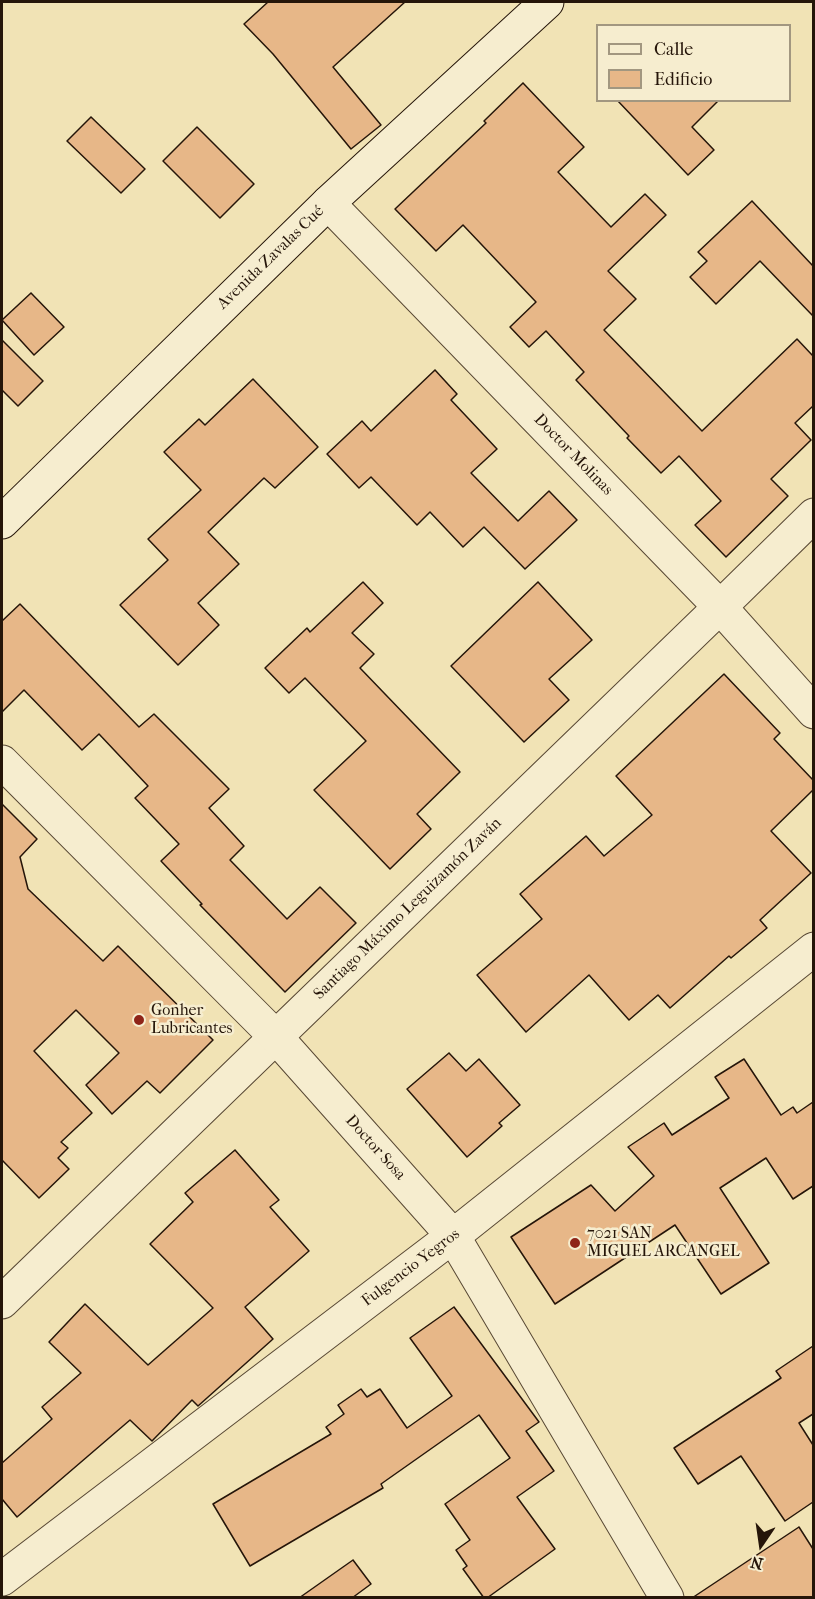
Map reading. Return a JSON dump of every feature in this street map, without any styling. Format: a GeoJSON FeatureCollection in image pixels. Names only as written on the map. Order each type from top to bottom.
{"type":"FeatureCollection","features":[{"type":"Feature","properties":{"kind":"street","name":"Avenida Zavalas Cué"},"geometry":{"type":"LineString","coordinates":[[2,522],[328,203],[547,2]]}},
{"type":"Feature","properties":{"kind":"street","name":"Doctor Molinas"},"geometry":{"type":"LineString","coordinates":[[328,203],[720,608],[813,712]]}},
{"type":"Feature","properties":{"kind":"street","name":"Santiago Máximo Leguizamón Zaván"},"geometry":{"type":"LineString","coordinates":[[2,1302],[720,608],[813,515]]}},
{"type":"Feature","properties":{"kind":"street","name":"Doctor Sosa"},"geometry":{"type":"LineString","coordinates":[[2,762],[276,1037],[453,1236],[667,1598]]}},
{"type":"Feature","properties":{"kind":"street","name":"Fulgencio Yegros"},"geometry":{"type":"LineString","coordinates":[[2,1579],[453,1236],[813,949]]}},
{"type":"Feature","properties":{"kind":"building"},"geometry":{"type":"Polygon","coordinates":[[[268,2],[405,2],[333,67],[381,125],[351,149],[273,54],[244,24],[268,2]]]}},
{"type":"Feature","properties":{"kind":"building"},"geometry":{"type":"Polygon","coordinates":[[[523,83],[584,147],[558,172],[611,227],[645,194],[666,215],[608,271],[636,299],[604,330],[702,431],[797,339],[813,356],[813,406],[795,423],[811,440],[771,479],[788,496],[726,557],[695,525],[721,501],[679,456],[661,473],[576,380],[584,372],[546,331],[529,347],[510,327],[536,302],[463,225],[436,251],[395,209],[486,123],[484,121],[523,83]]]}},
{"type":"Feature","properties":{"kind":"building"},"geometry":{"type":"Polygon","coordinates":[[[619,102],[717,102],[692,127],[714,150],[688,175],[619,102]]]}},
{"type":"Feature","properties":{"kind":"building"},"geometry":{"type":"Polygon","coordinates":[[[91,117],[145,169],[121,193],[67,141],[91,117]]]}},
{"type":"Feature","properties":{"kind":"building"},"geometry":{"type":"Polygon","coordinates":[[[197,127],[254,184],[220,218],[163,161],[197,127]]]}},
{"type":"Feature","properties":{"kind":"building"},"geometry":{"type":"Polygon","coordinates":[[[752,201],[813,266],[813,316],[760,261],[716,304],[690,277],[707,261],[698,252],[752,201]]]}},
{"type":"Feature","properties":{"kind":"building"},"geometry":{"type":"Polygon","coordinates":[[[31,293],[64,327],[34,355],[2,320],[31,293]]]}},
{"type":"Feature","properties":{"kind":"building"},"geometry":{"type":"Polygon","coordinates":[[[2,340],[43,381],[18,406],[2,390],[2,340]]]}},
{"type":"Feature","properties":{"kind":"building"},"geometry":{"type":"Polygon","coordinates":[[[435,370],[457,394],[451,400],[497,449],[471,473],[518,521],[549,491],[577,520],[525,569],[484,527],[463,547],[430,512],[417,525],[371,477],[359,488],[327,454],[362,421],[371,431],[435,370]]]}},
{"type":"Feature","properties":{"kind":"building"},"geometry":{"type":"Polygon","coordinates":[[[253,379],[318,447],[275,488],[264,478],[208,532],[239,564],[198,603],[219,625],[178,665],[120,605],[168,560],[148,539],[201,490],[164,452],[199,419],[205,425],[253,379]]]}},
{"type":"Feature","properties":{"kind":"building"},"geometry":{"type":"Polygon","coordinates":[[[363,582],[383,603],[352,633],[374,654],[360,668],[460,772],[417,814],[431,829],[390,869],[314,790],[366,741],[305,678],[289,693],[265,668],[307,628],[310,632],[363,582]]]}},
{"type":"Feature","properties":{"kind":"building"},"geometry":{"type":"Polygon","coordinates":[[[538,582],[592,640],[549,679],[569,700],[524,742],[451,666],[538,582]]]}},
{"type":"Feature","properties":{"kind":"building"},"geometry":{"type":"Polygon","coordinates":[[[20,604],[139,727],[154,714],[229,789],[209,808],[244,846],[230,860],[287,919],[320,887],[356,923],[285,992],[200,905],[202,904],[161,861],[179,844],[135,798],[148,786],[99,734],[82,750],[24,690],[2,712],[2,621],[20,604]]]}},
{"type":"Feature","properties":{"kind":"building"},"geometry":{"type":"Polygon","coordinates":[[[724,674],[780,733],[774,739],[813,780],[813,790],[771,831],[811,873],[760,920],[767,928],[731,958],[729,956],[670,1008],[658,995],[629,1020],[589,975],[526,1032],[477,975],[542,919],[520,894],[586,836],[604,856],[652,815],[616,776],[724,674]]]}},
{"type":"Feature","properties":{"kind":"building"},"geometry":{"type":"Polygon","coordinates":[[[2,804],[37,839],[20,857],[28,889],[103,961],[118,946],[213,1040],[160,1093],[147,1081],[112,1114],[86,1085],[119,1053],[76,1010],[34,1051],[92,1113],[61,1142],[68,1148],[58,1158],[69,1169],[39,1198],[2,1160],[2,804]]]}},
{"type":"Feature","properties":{"kind":"building"},"geometry":{"type":"Polygon","coordinates":[[[449,1053],[466,1071],[479,1059],[520,1105],[499,1123],[502,1126],[467,1157],[407,1089],[449,1053]]]}},
{"type":"Feature","properties":{"kind":"building"},"geometry":{"type":"Polygon","coordinates":[[[744,1059],[781,1115],[793,1107],[797,1113],[813,1102],[813,1186],[793,1199],[766,1158],[720,1188],[769,1263],[721,1294],[675,1225],[555,1304],[511,1237],[591,1185],[615,1211],[654,1176],[628,1147],[664,1123],[672,1135],[729,1098],[715,1077],[744,1059]]]}},
{"type":"Feature","properties":{"kind":"building"},"geometry":{"type":"Polygon","coordinates":[[[235,1150],[279,1200],[270,1207],[309,1251],[245,1307],[273,1339],[198,1406],[192,1400],[152,1441],[130,1420],[17,1517],[2,1499],[2,1463],[52,1419],[42,1407],[81,1373],[49,1342],[85,1304],[148,1365],[213,1308],[150,1244],[193,1202],[185,1193],[235,1150]]]}},
{"type":"Feature","properties":{"kind":"building"},"geometry":{"type":"Polygon","coordinates":[[[454,1307],[539,1422],[526,1431],[554,1471],[517,1497],[555,1549],[487,1598],[484,1598],[463,1569],[467,1566],[456,1550],[470,1540],[445,1504],[510,1458],[479,1415],[381,1484],[383,1488],[250,1566],[213,1504],[331,1434],[326,1427],[344,1414],[338,1405],[361,1389],[367,1397],[380,1389],[407,1428],[452,1396],[410,1338],[454,1307]]]}},
{"type":"Feature","properties":{"kind":"building"},"geometry":{"type":"Polygon","coordinates":[[[813,1346],[813,1414],[799,1423],[813,1445],[813,1502],[785,1521],[741,1456],[698,1484],[674,1448],[781,1378],[776,1371],[813,1346]]]}},
{"type":"Feature","properties":{"kind":"building"},"geometry":{"type":"Polygon","coordinates":[[[799,1527],[813,1549],[813,1598],[692,1598],[799,1527]]]}},
{"type":"Feature","properties":{"kind":"building"},"geometry":{"type":"Polygon","coordinates":[[[353,1560],[371,1584],[352,1598],[299,1598],[353,1560]]]}},
{"type":"Feature","properties":{"kind":"place","name":"Gonher Lubricantes"},"geometry":{"type":"Point","coordinates":[139,1020]}},
{"type":"Feature","properties":{"kind":"place","name":"7021 SAN MIGUEL ARCANGEL"},"geometry":{"type":"Point","coordinates":[575,1243]}}]}
